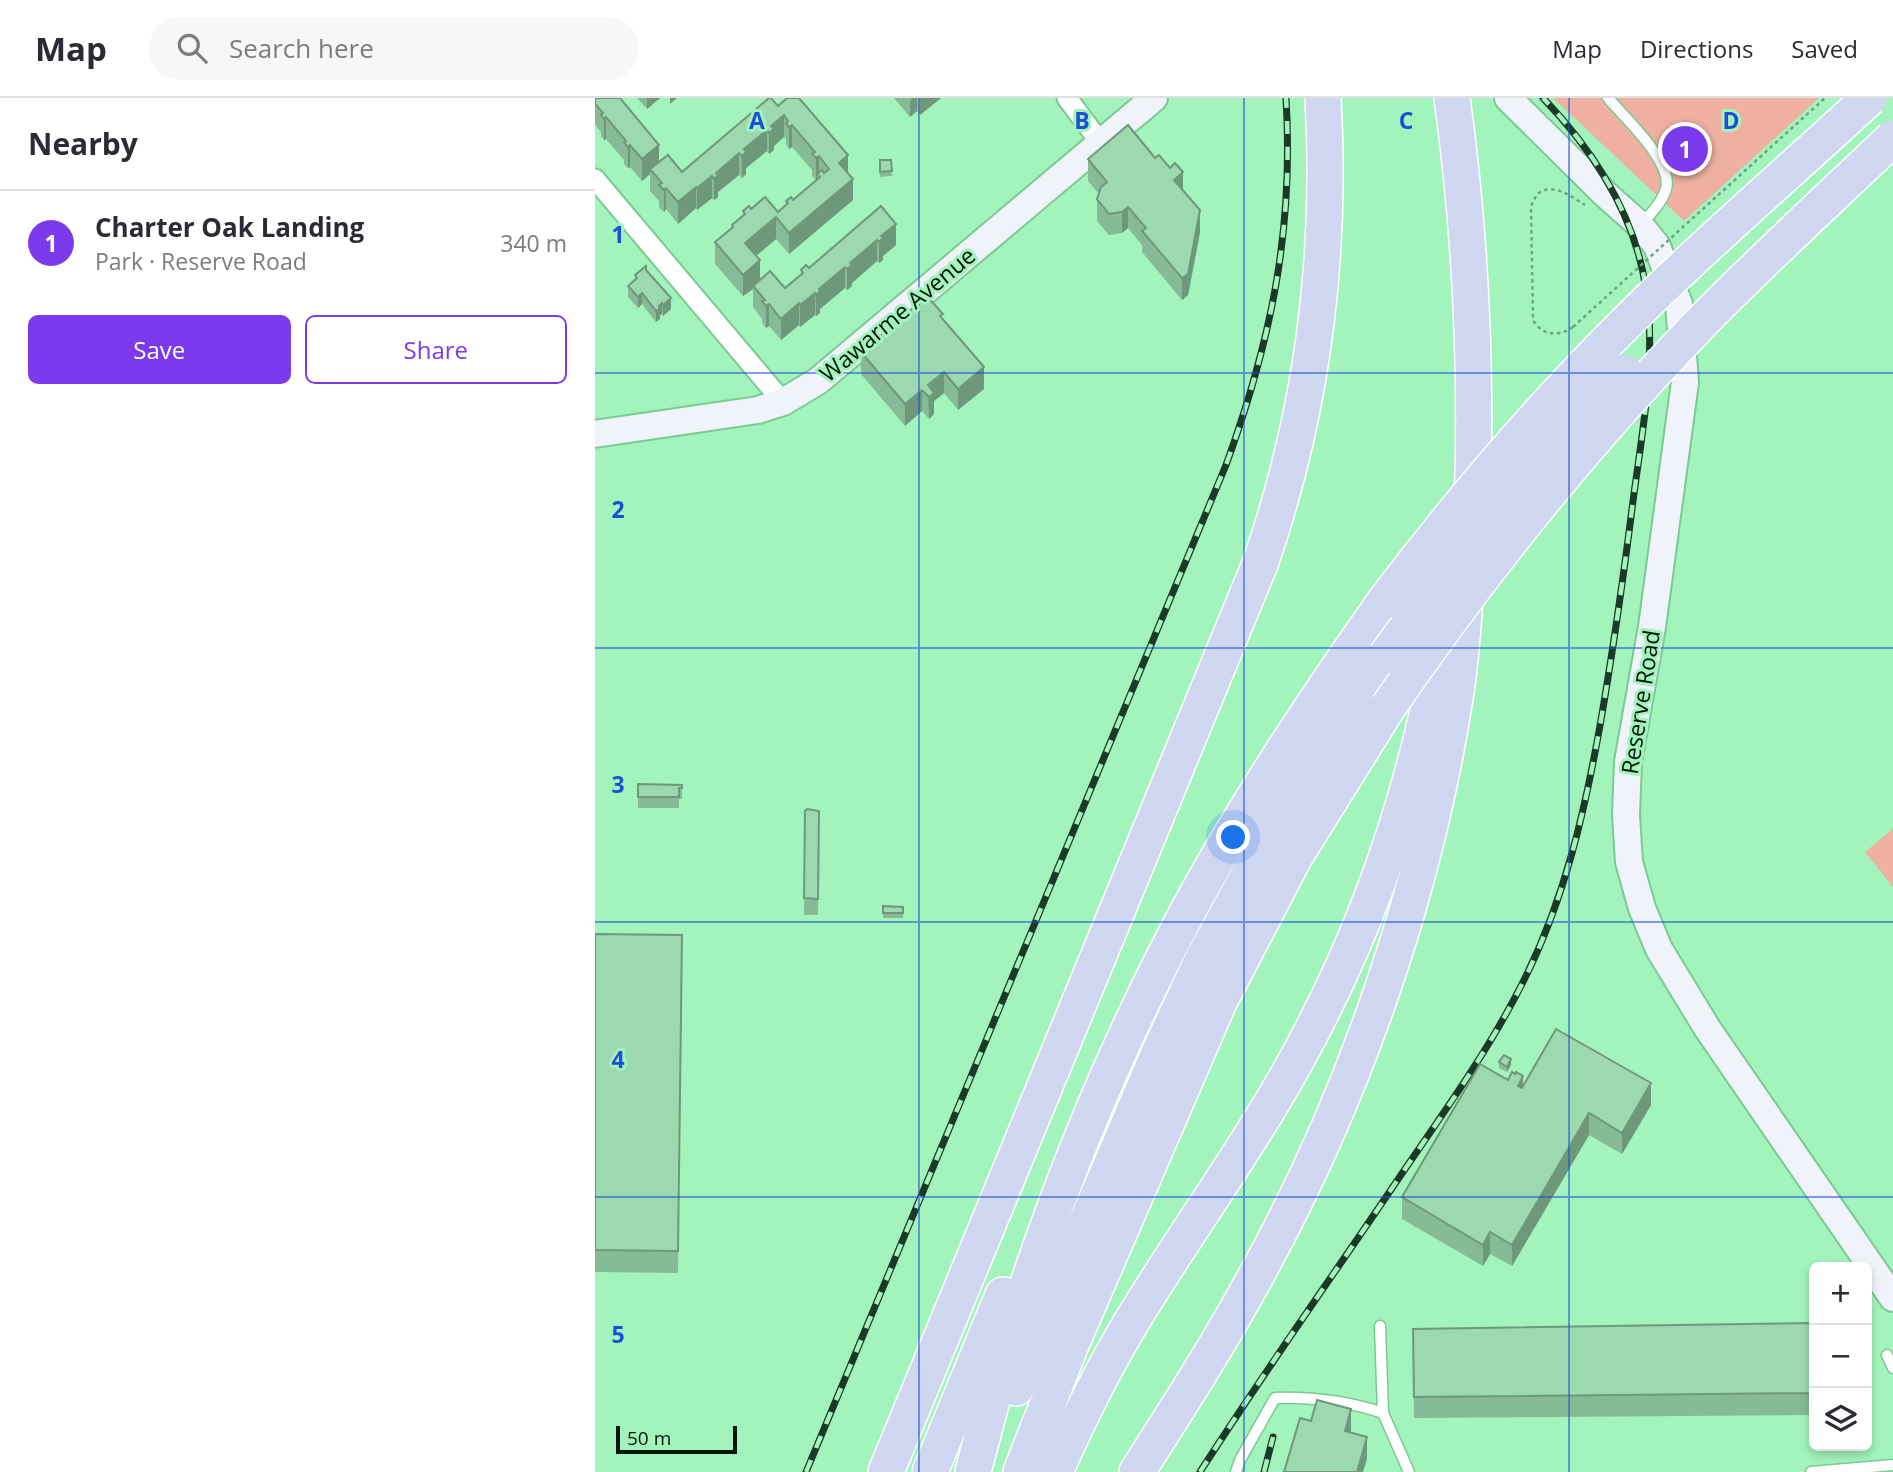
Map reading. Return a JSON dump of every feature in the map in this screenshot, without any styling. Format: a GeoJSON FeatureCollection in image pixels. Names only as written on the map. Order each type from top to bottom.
{"type":"FeatureCollection","features":[{"type":"Feature","properties":{"kind":"highway"},"geometry":{"type":"LineString","coordinates":[[886,1472],[1248,595],[1271,533],[1299,428],[1315,327],[1325,206],[1323,98]]}},
{"type":"Feature","properties":{"kind":"highway"},"geometry":{"type":"LineString","coordinates":[[1137,1472],[1259,1271],[1301,1187],[1338,1103],[1384,981],[1406,911],[1438,785],[1456,694],[1471,528],[1474,404],[1471,292],[1453,98]]}},
{"type":"Feature","properties":{"kind":"highway"},"geometry":{"type":"LineString","coordinates":[[972,1472],[1019,1310],[1073,1161],[1137,1013],[1230,836],[1310,708],[1385,601],[1483,478],[1599,350],[1693,258],[1869,98]]}},
{"type":"Feature","properties":{"kind":"highway"},"geometry":{"type":"LineString","coordinates":[[980,1472],[1180,1007],[1254,861],[1312,766],[1386,656],[1440,582],[1495,515],[1609,387],[1716,283],[1893,122]]}},
{"type":"Feature","properties":{"kind":"highway"},"geometry":{"type":"LineString","coordinates":[[1021,1472],[1047,1400],[1219,1002],[1294,858],[1388,707],[1500,554],[1607,426],[1715,309],[1893,138]]}},
{"type":"Feature","properties":{"kind":"highway"},"geometry":{"type":"LineString","coordinates":[[1055,1472],[1114,1351],[1271,1105],[1336,984],[1366,916],[1398,826],[1419,751],[1438,660],[1450,619],[1466,588]]}},
{"type":"Feature","properties":{"kind":"highway"},"geometry":{"type":"LineString","coordinates":[[930,1472],[1059,1158],[1121,1017],[1180,898],[1230,836]]}},
{"type":"Feature","properties":{"kind":"street"},"geometry":{"type":"LineString","coordinates":[[1067,98],[1100,142]]}},
{"type":"Feature","properties":{"kind":"street","name":"Wawarme Avenue"},"geometry":{"type":"LineString","coordinates":[[595,434],[758,410],[783,402],[818,381],[1154,98]]}},
{"type":"Feature","properties":{"kind":"street","name":"Reserve Road"},"geometry":{"type":"LineString","coordinates":[[1511,100],[1641,226],[1657,246],[1679,304],[1685,382],[1654,614],[1628,762],[1626,815],[1629,862],[1641,908],[1659,949],[1707,1028],[1893,1298]]}},
{"type":"Feature","properties":{"kind":"street"},"geometry":{"type":"LineString","coordinates":[[595,179],[783,402]]}},
{"type":"Feature","properties":{"kind":"lane"},"geometry":{"type":"LineString","coordinates":[[1608,98],[1663,165],[1667,176],[1661,200],[1641,226]]}},
{"type":"Feature","properties":{"kind":"lane"},"geometry":{"type":"LineString","coordinates":[[1380,1326],[1383,1413],[1409,1472]]}},
{"type":"Feature","properties":{"kind":"lane"},"geometry":{"type":"LineString","coordinates":[[1887,1355],[1893,1368]]}},
{"type":"Feature","properties":{"kind":"lane"},"geometry":{"type":"LineString","coordinates":[[1236,1472],[1275,1398],[1308,1397],[1356,1404],[1383,1413]]}},
{"type":"Feature","properties":{"kind":"lane"},"geometry":{"type":"LineString","coordinates":[[1811,1472],[1893,1465]]}},
{"type":"Feature","properties":{"kind":"path"},"geometry":{"type":"LineString","coordinates":[[1605,194],[1597,205],[1591,208],[1564,192],[1552,189],[1540,192],[1532,202],[1533,320],[1541,329],[1551,334],[1563,333],[1573,327],[1825,98]]}},
{"type":"Feature","properties":{"kind":"shaded area"},"geometry":{"type":"Polygon","coordinates":[[[1553,98],[1819,98],[1684,221],[1553,98]]]}},
{"type":"Feature","properties":{"kind":"shaded area"},"geometry":{"type":"Polygon","coordinates":[[[1893,829],[1893,887],[1865,852],[1893,829]]]}},
{"type":"Feature","properties":{"kind":"building"},"geometry":{"type":"Polygon","coordinates":[[[595,98],[620,98],[659,145],[642,159],[630,145],[628,147],[606,117],[604,119],[601,115],[603,113],[595,104],[595,98]]]}},
{"type":"Feature","properties":{"kind":"building"},"geometry":{"type":"Polygon","coordinates":[[[769,98],[778,106],[787,98],[799,98],[848,155],[839,163],[853,179],[789,233],[776,217],[745,243],[760,260],[743,275],[715,242],[733,227],[749,206],[751,209],[765,197],[778,212],[788,203],[786,201],[791,197],[793,200],[820,177],[817,174],[829,169],[819,156],[816,158],[812,154],[815,152],[792,125],[789,127],[784,115],[771,126],[774,129],[769,133],[767,130],[744,149],[746,152],[742,156],[739,153],[716,173],[718,175],[714,179],[712,176],[678,202],[666,188],[664,190],[659,185],[662,183],[650,169],[668,155],[682,172],[769,98]]]}},
{"type":"Feature","properties":{"kind":"building"},"geometry":{"type":"Polygon","coordinates":[[[1128,125],[1155,158],[1159,155],[1170,168],[1175,163],[1183,172],[1174,180],[1200,210],[1188,274],[1182,278],[1142,231],[1146,228],[1128,207],[1122,212],[1109,214],[1097,199],[1101,187],[1107,182],[1088,159],[1128,125]]]}},
{"type":"Feature","properties":{"kind":"building"},"geometry":{"type":"Polygon","coordinates":[[[880,160],[891,160],[892,171],[880,172],[880,160]]]}},
{"type":"Feature","properties":{"kind":"building"},"geometry":{"type":"Polygon","coordinates":[[[881,206],[896,224],[881,236],[883,238],[879,242],[877,240],[850,263],[852,265],[847,269],[845,267],[819,289],[816,295],[815,293],[800,305],[799,303],[781,319],[769,304],[766,306],[762,301],[765,300],[753,286],[770,271],[785,288],[803,273],[801,270],[806,265],[809,268],[881,206]]]}},
{"type":"Feature","properties":{"kind":"building"},"geometry":{"type":"Polygon","coordinates":[[[646,266],[646,270],[671,298],[663,305],[662,303],[656,311],[642,293],[638,297],[628,286],[637,278],[635,275],[646,266]]]}},
{"type":"Feature","properties":{"kind":"building"},"geometry":{"type":"Polygon","coordinates":[[[927,296],[943,314],[940,316],[984,367],[958,389],[944,372],[928,385],[934,393],[929,397],[922,390],[905,404],[861,352],[927,296]]]}},
{"type":"Feature","properties":{"kind":"building"},"geometry":{"type":"Polygon","coordinates":[[[638,784],[682,785],[682,788],[679,788],[679,797],[638,797],[638,784]]]}},
{"type":"Feature","properties":{"kind":"building"},"geometry":{"type":"Polygon","coordinates":[[[807,809],[819,811],[818,899],[804,898],[807,809]]]}},
{"type":"Feature","properties":{"kind":"building"},"geometry":{"type":"Polygon","coordinates":[[[883,906],[903,907],[903,913],[883,913],[883,906]]]}},
{"type":"Feature","properties":{"kind":"building"},"geometry":{"type":"Polygon","coordinates":[[[595,934],[682,935],[678,1251],[595,1250],[595,934]]]}},
{"type":"Feature","properties":{"kind":"building"},"geometry":{"type":"Polygon","coordinates":[[[1556,1029],[1651,1083],[1622,1133],[1589,1113],[1512,1245],[1490,1232],[1483,1245],[1402,1197],[1480,1064],[1508,1080],[1512,1072],[1523,1076],[1518,1086],[1522,1088],[1556,1029]]]}},
{"type":"Feature","properties":{"kind":"building"},"geometry":{"type":"Polygon","coordinates":[[[1504,1055],[1511,1059],[1507,1067],[1499,1062],[1504,1055]]]}},
{"type":"Feature","properties":{"kind":"building"},"geometry":{"type":"Polygon","coordinates":[[[1809,1323],[1809,1393],[1414,1397],[1413,1329],[1809,1323]]]}},
{"type":"Feature","properties":{"kind":"building"},"geometry":{"type":"Polygon","coordinates":[[[1317,1400],[1351,1409],[1345,1431],[1367,1437],[1357,1472],[1284,1472],[1300,1418],[1311,1421],[1317,1400]]]}},
{"type":"Feature","properties":{"kind":"railway"},"geometry":{"type":"LineString","coordinates":[[806,1472],[1226,465],[1255,374],[1276,285],[1286,194],[1286,98]]}},
{"type":"Feature","properties":{"kind":"railway"},"geometry":{"type":"LineString","coordinates":[[1200,1472],[1497,1030],[1538,951],[1572,854],[1588,788],[1614,641],[1649,372],[1649,316],[1641,262],[1622,210],[1595,162],[1562,118],[1543,98]]}},
{"type":"Feature","properties":{"kind":"railway"},"geometry":{"type":"LineString","coordinates":[[1264,1472],[1273,1437]]}},
{"type":"Feature","properties":{"kind":"place","name":"Charter Oak Landing"},"geometry":{"type":"Point","coordinates":[1685,149]}}]}
